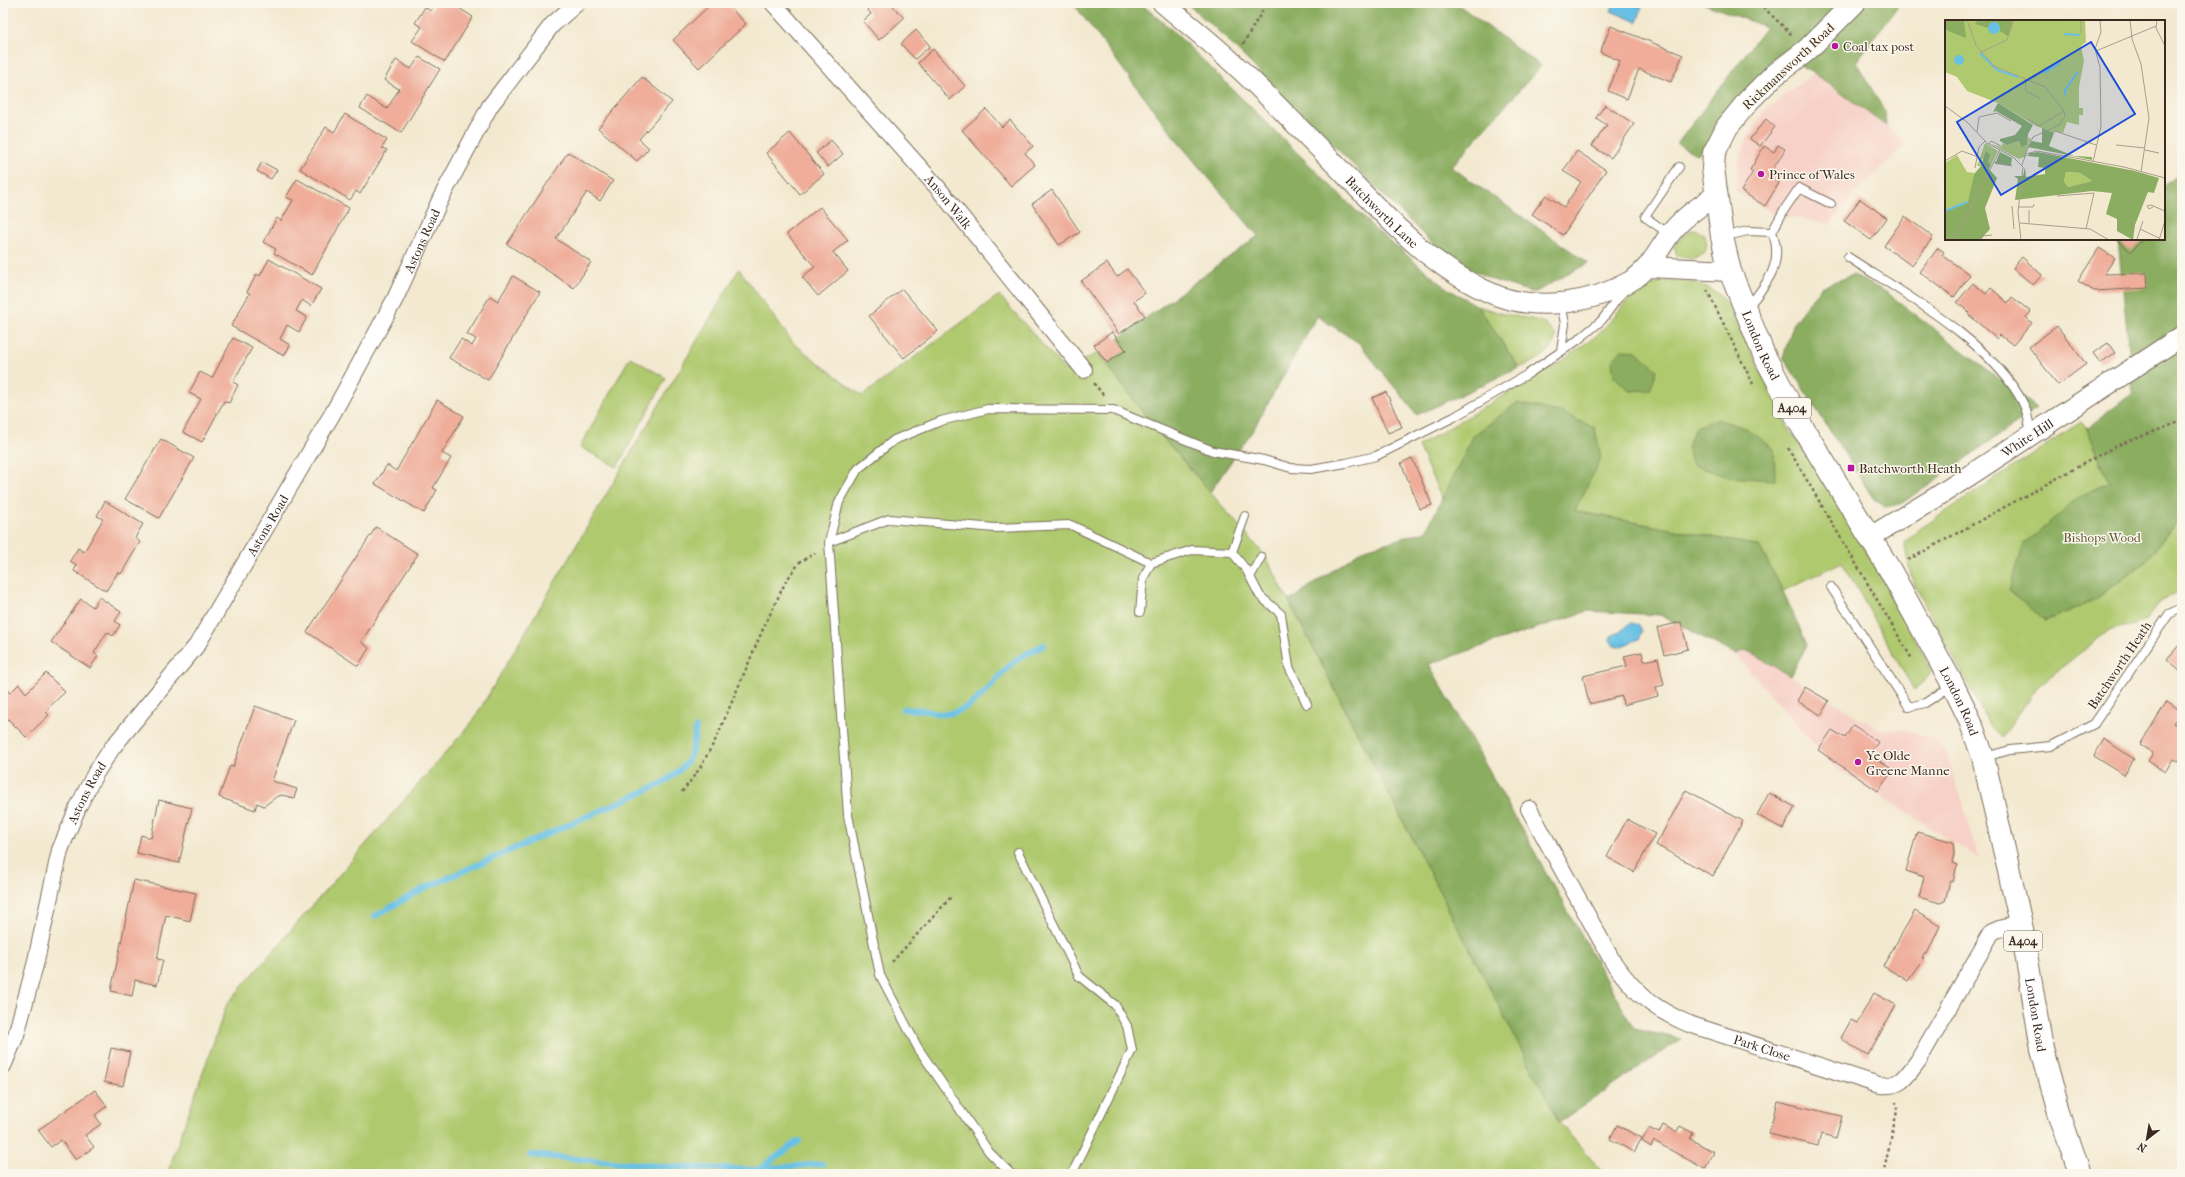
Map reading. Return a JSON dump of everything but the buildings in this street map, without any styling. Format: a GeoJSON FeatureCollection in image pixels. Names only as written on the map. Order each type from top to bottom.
{"type":"FeatureCollection","features":[{"type":"Feature","properties":{"kind":"main road","name":"Rickmansworth Road"},"geometry":{"type":"LineString","coordinates":[[1730,270],[1722,237],[1716,195],[1714,153],[1727,127],[1749,100],[1772,77],[1807,50],[1854,3]]}},
{"type":"Feature","properties":{"kind":"main road","name":"London Road"},"geometry":{"type":"LineString","coordinates":[[1730,270],[1745,311],[1764,355],[1801,426],[1870,537],[1953,685],[1969,718],[1983,758],[2020,924],[2042,1048],[2059,1112],[2080,1174]]}},
{"type":"Feature","properties":{"kind":"street","name":"Astons Road"},"geometry":{"type":"LineString","coordinates":[[3,1066],[10,1032],[35,965],[60,850],[78,807],[95,774],[112,748],[197,645],[334,411],[395,299],[441,198],[490,106],[552,25],[577,3]]}},
{"type":"Feature","properties":{"kind":"street","name":"Anson Walk"},"geometry":{"type":"LineString","coordinates":[[773,3],[938,188],[1084,370]]}},
{"type":"Feature","properties":{"kind":"street","name":"Batchworth Lane"},"geometry":{"type":"LineString","coordinates":[[1163,3],[1233,62],[1412,240],[1440,263],[1465,280],[1500,297],[1539,303],[1561,302],[1584,299],[1629,282],[1648,267],[1670,234],[1696,209],[1716,195]]}},
{"type":"Feature","properties":{"kind":"street"},"geometry":{"type":"LineString","coordinates":[[1648,267],[1730,270]]}},
{"type":"Feature","properties":{"kind":"street","name":"White Hill"},"geometry":{"type":"LineString","coordinates":[[1870,537],[1935,498],[2182,336]]}},
{"type":"Feature","properties":{"kind":"street","name":"Park Close"},"geometry":{"type":"LineString","coordinates":[[1529,809],[1613,962],[1627,982],[1646,1001],[1668,1015],[1689,1024],[1862,1080],[1879,1085],[1894,1086]]}},
{"type":"Feature","properties":{"kind":"street"},"geometry":{"type":"LineString","coordinates":[[1894,1086],[1904,1080],[1918,1061],[1988,938],[1999,929],[2020,924]]}},
{"type":"Feature","properties":{"kind":"lane"},"geometry":{"type":"LineString","coordinates":[[1670,234],[1645,216],[1679,167]]}},
{"type":"Feature","properties":{"kind":"lane"},"geometry":{"type":"LineString","coordinates":[[1772,232],[1784,210],[1799,188],[1830,204]]}},
{"type":"Feature","properties":{"kind":"lane"},"geometry":{"type":"LineString","coordinates":[[1722,237],[1748,231],[1772,232]]}},
{"type":"Feature","properties":{"kind":"lane"},"geometry":{"type":"LineString","coordinates":[[1745,311],[1766,285],[1776,263],[1777,244],[1772,232]]}},
{"type":"Feature","properties":{"kind":"lane"},"geometry":{"type":"LineString","coordinates":[[1848,257],[1956,331],[1994,364],[2013,386],[2025,406],[2032,435]]}},
{"type":"Feature","properties":{"kind":"lane"},"geometry":{"type":"LineString","coordinates":[[1011,1174],[989,1152],[918,1048],[880,976],[848,816],[829,542],[839,502],[858,469],[894,440],[941,421],[988,409],[1113,410],[1213,451],[1264,460],[1291,468],[1311,469],[1346,464],[1376,456],[1405,443],[1454,418],[1528,374],[1602,320],[1629,282]]}},
{"type":"Feature","properties":{"kind":"lane"},"geometry":{"type":"LineString","coordinates":[[1561,302],[1566,324],[1561,351]]}},
{"type":"Feature","properties":{"kind":"lane"},"geometry":{"type":"LineString","coordinates":[[1232,552],[1245,516]]}},
{"type":"Feature","properties":{"kind":"lane"},"geometry":{"type":"LineString","coordinates":[[829,542],[889,519],[995,528],[1072,526],[1148,561],[1192,550],[1232,552]]}},
{"type":"Feature","properties":{"kind":"lane"},"geometry":{"type":"LineString","coordinates":[[1232,552],[1250,577],[1260,596],[1282,614],[1289,667],[1307,704]]}},
{"type":"Feature","properties":{"kind":"lane"},"geometry":{"type":"LineString","coordinates":[[1250,577],[1261,557]]}},
{"type":"Feature","properties":{"kind":"lane"},"geometry":{"type":"LineString","coordinates":[[1140,612],[1143,579],[1148,561]]}},
{"type":"Feature","properties":{"kind":"lane"},"geometry":{"type":"LineString","coordinates":[[1831,587],[1909,707],[1925,704],[1953,685]]}},
{"type":"Feature","properties":{"kind":"lane","name":"Batchworth Heath"},"geometry":{"type":"LineString","coordinates":[[1983,758],[2010,750],[2051,746],[2094,724],[2169,614],[2182,608]]}},
{"type":"Feature","properties":{"kind":"lane"},"geometry":{"type":"LineString","coordinates":[[1018,852],[1079,976],[1115,1005],[1127,1026],[1132,1050],[1072,1174]]}},
{"type":"Feature","properties":{"kind":"path"},"geometry":{"type":"LineString","coordinates":[[1233,62],[1267,3]]}},
{"type":"Feature","properties":{"kind":"path"},"geometry":{"type":"LineString","coordinates":[[1759,3],[1796,39]]}},
{"type":"Feature","properties":{"kind":"path"},"geometry":{"type":"LineString","coordinates":[[1084,370],[1113,410]]}},
{"type":"Feature","properties":{"kind":"path"},"geometry":{"type":"LineString","coordinates":[[1901,564],[2116,446],[2182,421]]}},
{"type":"Feature","properties":{"kind":"path"},"geometry":{"type":"LineString","coordinates":[[682,792],[700,768],[717,737],[763,629],[786,581],[800,562],[815,553],[830,553]]}},
{"type":"Feature","properties":{"kind":"path"},"geometry":{"type":"LineString","coordinates":[[880,976],[952,896]]}},
{"type":"Feature","properties":{"kind":"path"},"geometry":{"type":"LineString","coordinates":[[1883,1174],[1897,1111],[1894,1086]]}},
{"type":"Feature","properties":{"kind":"shaded area"},"geometry":{"type":"Polygon","coordinates":[[[1814,73],[1886,126],[1906,144],[1853,195],[1831,224],[1773,214],[1736,191],[1738,163],[1748,136],[1767,108],[1814,73]]]}},
{"type":"Feature","properties":{"kind":"shaded area"},"geometry":{"type":"Polygon","coordinates":[[[1748,651],[1875,727],[1885,730],[1904,730],[1932,738],[1946,752],[1980,859],[1834,767],[1735,654],[1748,651]]]}},
{"type":"Feature","properties":{"kind":"green space"},"geometry":{"type":"Polygon","coordinates":[[[1073,3],[1140,3],[1172,30],[1376,230],[1448,289],[1478,306],[1519,368],[1417,415],[1359,343],[1317,316],[1253,430],[1210,492],[1154,427],[1098,353],[1258,236],[1178,142],[1073,3]]]}},
{"type":"Feature","properties":{"kind":"green space"},"geometry":{"type":"Polygon","coordinates":[[[1186,3],[1456,3],[1541,66],[1451,167],[1588,263],[1534,293],[1493,280],[1466,267],[1435,246],[1215,28],[1186,3]]]}},
{"type":"Feature","properties":{"kind":"green space"},"geometry":{"type":"Polygon","coordinates":[[[1702,3],[1900,3],[1856,62],[1885,112],[1886,126],[1814,73],[1777,54],[1698,155],[1677,144],[1766,27],[1702,3]]]}},
{"type":"Feature","properties":{"kind":"green space","name":"Bishops Wood"},"geometry":{"type":"Polygon","coordinates":[[[2182,172],[2182,514],[2147,560],[2096,600],[2045,621],[2009,591],[2024,544],[2079,497],[2109,482],[2087,428],[2133,393],[2118,240],[2165,240],[2165,185],[2182,172]]]}},
{"type":"Feature","properties":{"kind":"green space"},"geometry":{"type":"Polygon","coordinates":[[[1693,230],[1701,233],[1706,238],[1707,245],[1704,253],[1692,259],[1677,256],[1674,246],[1686,232],[1693,230]]]}},
{"type":"Feature","properties":{"kind":"green space"},"geometry":{"type":"Polygon","coordinates":[[[739,269],[793,343],[862,396],[999,295],[1065,370],[1098,353],[1154,427],[1266,557],[1559,1122],[1604,1174],[167,1174],[227,1004],[473,721],[739,269]]]}},
{"type":"Feature","properties":{"kind":"green space"},"geometry":{"type":"Polygon","coordinates":[[[1853,275],[1886,292],[2037,408],[1901,504],[1885,507],[1873,498],[1783,357],[1794,322],[1821,287],[1853,275]]]}},
{"type":"Feature","properties":{"kind":"green space"},"geometry":{"type":"Polygon","coordinates":[[[1676,280],[1691,282],[1711,289],[1727,304],[1788,427],[1834,497],[1870,557],[1933,672],[1914,690],[1842,562],[1783,591],[1759,546],[1574,511],[1601,458],[1474,435],[1442,499],[1418,446],[1559,363],[1599,334],[1636,291],[1659,282],[1676,280]]]}},
{"type":"Feature","properties":{"kind":"green space"},"geometry":{"type":"Polygon","coordinates":[[[1478,306],[1500,313],[1544,323],[1556,335],[1554,342],[1543,356],[1532,363],[1519,368],[1478,306]]]}},
{"type":"Feature","properties":{"kind":"green space"},"geometry":{"type":"Polygon","coordinates":[[[1622,350],[1636,351],[1657,370],[1650,390],[1630,391],[1614,376],[1612,361],[1622,350]]]}},
{"type":"Feature","properties":{"kind":"green space"},"geometry":{"type":"Polygon","coordinates":[[[630,357],[666,378],[617,467],[580,447],[630,357]]]}},
{"type":"Feature","properties":{"kind":"green space"},"geometry":{"type":"Polygon","coordinates":[[[1517,403],[1560,412],[1595,428],[1601,458],[1575,511],[1759,546],[1783,591],[1807,645],[1790,676],[1748,651],[1735,654],[1660,615],[1588,611],[1429,664],[1634,1029],[1681,1039],[1559,1122],[1289,601],[1362,550],[1426,531],[1474,435],[1517,403]]]}},
{"type":"Feature","properties":{"kind":"green space"},"geometry":{"type":"Polygon","coordinates":[[[1717,419],[1748,429],[1774,449],[1775,480],[1728,477],[1693,465],[1687,448],[1696,427],[1717,419]]]}},
{"type":"Feature","properties":{"kind":"green space"},"geometry":{"type":"Polygon","coordinates":[[[2081,422],[2087,428],[2109,482],[2079,497],[2045,621],[2096,600],[2147,560],[2182,514],[2182,590],[2160,601],[2146,621],[2108,631],[2038,686],[2002,738],[1990,726],[1912,580],[1904,543],[1921,528],[2081,422]]]}},
{"type":"Feature","properties":{"kind":"water"},"geometry":{"type":"Polygon","coordinates":[[[1614,3],[1629,3],[1642,8],[1637,22],[1611,11],[1614,3]]]}},
{"type":"Feature","properties":{"kind":"water"},"geometry":{"type":"Polygon","coordinates":[[[1629,623],[1634,623],[1641,629],[1642,631],[1639,639],[1619,647],[1614,646],[1610,640],[1611,636],[1620,632],[1629,623]]]}},
{"type":"Feature","properties":{"kind":"waterway"},"geometry":{"type":"LineString","coordinates":[[903,709],[922,710],[946,714],[965,708],[982,695],[1010,665],[1026,654],[1044,645]]}},
{"type":"Feature","properties":{"kind":"waterway"},"geometry":{"type":"LineString","coordinates":[[375,916],[425,888],[663,783],[679,771],[688,760],[693,747],[696,728]]}},
{"type":"Feature","properties":{"kind":"waterway"},"geometry":{"type":"LineString","coordinates":[[530,1155],[671,1167],[758,1170],[799,1141]]}},
{"type":"Feature","properties":{"kind":"waterway"},"geometry":{"type":"LineString","coordinates":[[759,1169],[822,1164]]}},
{"type":"Feature","properties":{"kind":"place","name":"Coal tax post"},"geometry":{"type":"Point","coordinates":[1835,46]}},
{"type":"Feature","properties":{"kind":"place","name":"Prince of Wales"},"geometry":{"type":"Point","coordinates":[1761,174]}},
{"type":"Feature","properties":{"kind":"place","name":"Batchworth Heath"},"geometry":{"type":"Point","coordinates":[1851,468]}},
{"type":"Feature","properties":{"kind":"place","name":"Ye Olde Greene Manne"},"geometry":{"type":"Point","coordinates":[1858,762]}}]}
